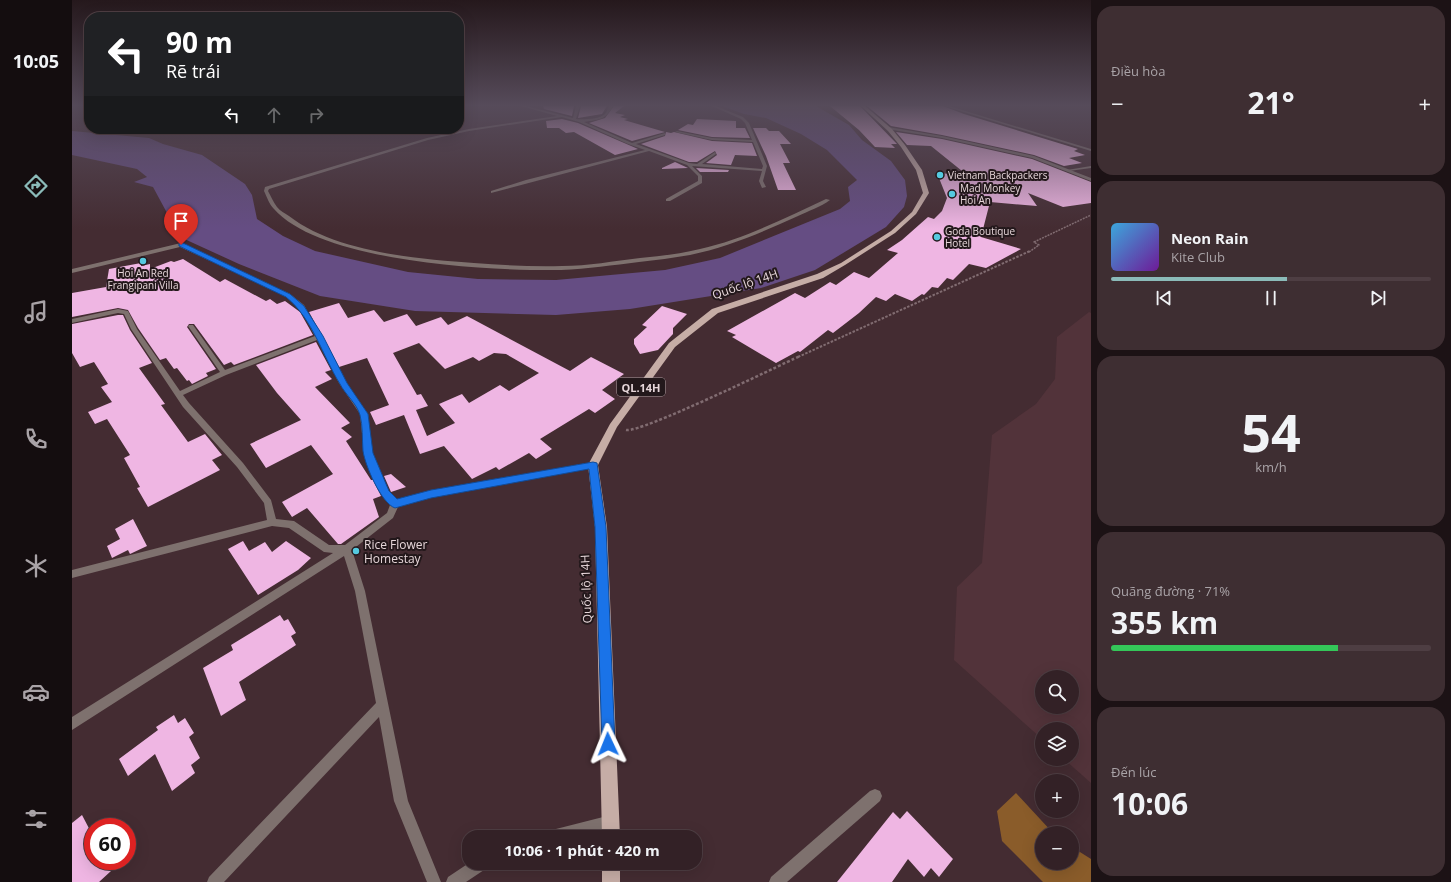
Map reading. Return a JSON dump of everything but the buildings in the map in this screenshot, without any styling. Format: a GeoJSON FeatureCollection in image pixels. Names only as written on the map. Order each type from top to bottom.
{"type":"FeatureCollection","features":[{"type":"Feature","properties":{"kind":"main road","name":"Quốc lộ 14H"},"geometry":{"type":"LineString","coordinates":[[611,830],[601,527],[593,465],[613,426],[672,345],[714,311],[820,276],[843,264],[893,232],[914,213],[926,193],[919,170],[902,147]]}},
{"type":"Feature","properties":{"kind":"main road"},"geometry":{"type":"LineString","coordinates":[[611,870],[611,882]]}},
{"type":"Feature","properties":{"kind":"street"},"geometry":{"type":"LineString","coordinates":[[400,147],[267,188],[266,191],[276,209],[301,227],[335,242],[387,254],[448,263],[562,268],[606,265],[662,258],[707,250],[747,236],[828,200]]}},
{"type":"Feature","properties":{"kind":"street"},"geometry":{"type":"LineString","coordinates":[[641,147],[688,164],[763,170]]}},
{"type":"Feature","properties":{"kind":"street"},"geometry":{"type":"LineString","coordinates":[[757,147],[765,166],[760,181],[764,187]]}},
{"type":"Feature","properties":{"kind":"street"},"geometry":{"type":"LineString","coordinates":[[992,147],[1034,157],[1091,180]]}},
{"type":"Feature","properties":{"kind":"street"},"geometry":{"type":"LineString","coordinates":[[493,192],[532,180],[649,150]]}},
{"type":"Feature","properties":{"kind":"street"},"geometry":{"type":"LineString","coordinates":[[698,165],[715,153]]}},
{"type":"Feature","properties":{"kind":"street"},"geometry":{"type":"LineString","coordinates":[[668,200],[700,182],[700,176],[688,164]]}},
{"type":"Feature","properties":{"kind":"street"},"geometry":{"type":"LineString","coordinates":[[1069,170],[1091,167]]}},
{"type":"Feature","properties":{"kind":"street"},"geometry":{"type":"LineString","coordinates":[[72,272],[181,245],[288,295],[301,306],[319,336],[343,384],[364,414],[368,453],[385,494],[395,504]]}},
{"type":"Feature","properties":{"kind":"street"},"geometry":{"type":"LineString","coordinates":[[72,321],[124,311],[134,329],[179,394],[240,465],[268,502],[272,522]]}},
{"type":"Feature","properties":{"kind":"street"},"geometry":{"type":"LineString","coordinates":[[191,326],[224,373]]}},
{"type":"Feature","properties":{"kind":"street"},"geometry":{"type":"LineString","coordinates":[[179,394],[224,373],[319,336]]}},
{"type":"Feature","properties":{"kind":"street"},"geometry":{"type":"LineString","coordinates":[[395,504],[431,494],[593,465]]}},
{"type":"Feature","properties":{"kind":"street"},"geometry":{"type":"LineString","coordinates":[[72,724],[347,549],[390,515],[395,504]]}},
{"type":"Feature","properties":{"kind":"street"},"geometry":{"type":"LineString","coordinates":[[72,574],[272,522],[290,524],[327,549],[347,549]]}},
{"type":"Feature","properties":{"kind":"street"},"geometry":{"type":"LineString","coordinates":[[347,549],[360,591],[401,801],[434,882]]}},
{"type":"Feature","properties":{"kind":"street"},"geometry":{"type":"LineString","coordinates":[[214,882],[382,705]]}},
{"type":"Feature","properties":{"kind":"street"},"geometry":{"type":"LineString","coordinates":[[776,882],[875,796]]}},
{"type":"Feature","properties":{"kind":"street"},"geometry":{"type":"LineString","coordinates":[[580,830],[611,822]]}},
{"type":"Feature","properties":{"kind":"street"},"geometry":{"type":"LineString","coordinates":[[453,882],[471,870]]}},
{"type":"Feature","properties":{"kind":"path"},"geometry":{"type":"LineString","coordinates":[[613,426],[631,431],[659,420],[1028,253],[1039,244],[1034,242],[1091,214]]}},
{"type":"Feature","properties":{"kind":"shaded area"},"geometry":{"type":"Polygon","coordinates":[[[72,147],[174,147],[202,155],[245,184],[252,195],[257,219],[283,236],[315,251],[408,272],[478,279],[556,280],[665,270],[720,258],[840,209],[850,201],[848,187],[857,180],[822,147],[872,147],[891,161],[905,180],[907,196],[904,207],[886,227],[815,270],[761,288],[630,309],[556,315],[415,311],[320,296],[239,264],[180,237],[153,187],[134,182],[147,177],[137,169],[72,155],[72,147]]]}},
{"type":"Feature","properties":{"kind":"shaded area"},"geometry":{"type":"Polygon","coordinates":[[[1089,312],[1091,313],[1091,783],[1072,766],[1079,766],[1079,722],[1035,722],[1035,733],[954,660],[957,587],[982,563],[992,435],[1036,404],[1055,379],[1057,337],[1089,312]]]}},
{"type":"Feature","properties":{"kind":"shaded area"},"geometry":{"type":"Polygon","coordinates":[[[1016,793],[1035,814],[1035,818],[1039,818],[1047,826],[1035,826],[1035,870],[1079,870],[1079,851],[1091,859],[1091,882],[1043,882],[1002,841],[997,811],[1016,793]]]}},
{"type":"Feature","properties":{"kind":"place","name":"Vietnam Backpackers"},"geometry":{"type":"Point","coordinates":[940,175]}},
{"type":"Feature","properties":{"kind":"place","name":"Mad Monkey Hoi An"},"geometry":{"type":"Point","coordinates":[952,194]}},
{"type":"Feature","properties":{"kind":"place","name":"Goda Boutique Hotel"},"geometry":{"type":"Point","coordinates":[937,237]}},
{"type":"Feature","properties":{"kind":"place","name":"Hoi An Red Frangipani Villa"},"geometry":{"type":"Point","coordinates":[143,261]}},
{"type":"Feature","properties":{"kind":"place","name":"Rice Flower Homestay"},"geometry":{"type":"Point","coordinates":[356,551]}},
{"type":"Feature","properties":{"kind":"route"},"geometry":{"type":"LineString","coordinates":[[181,245],[288,295],[301,306],[319,336],[343,384],[364,414],[368,453],[385,494],[395,504],[431,494],[593,465],[601,527],[608,744]]}}]}
